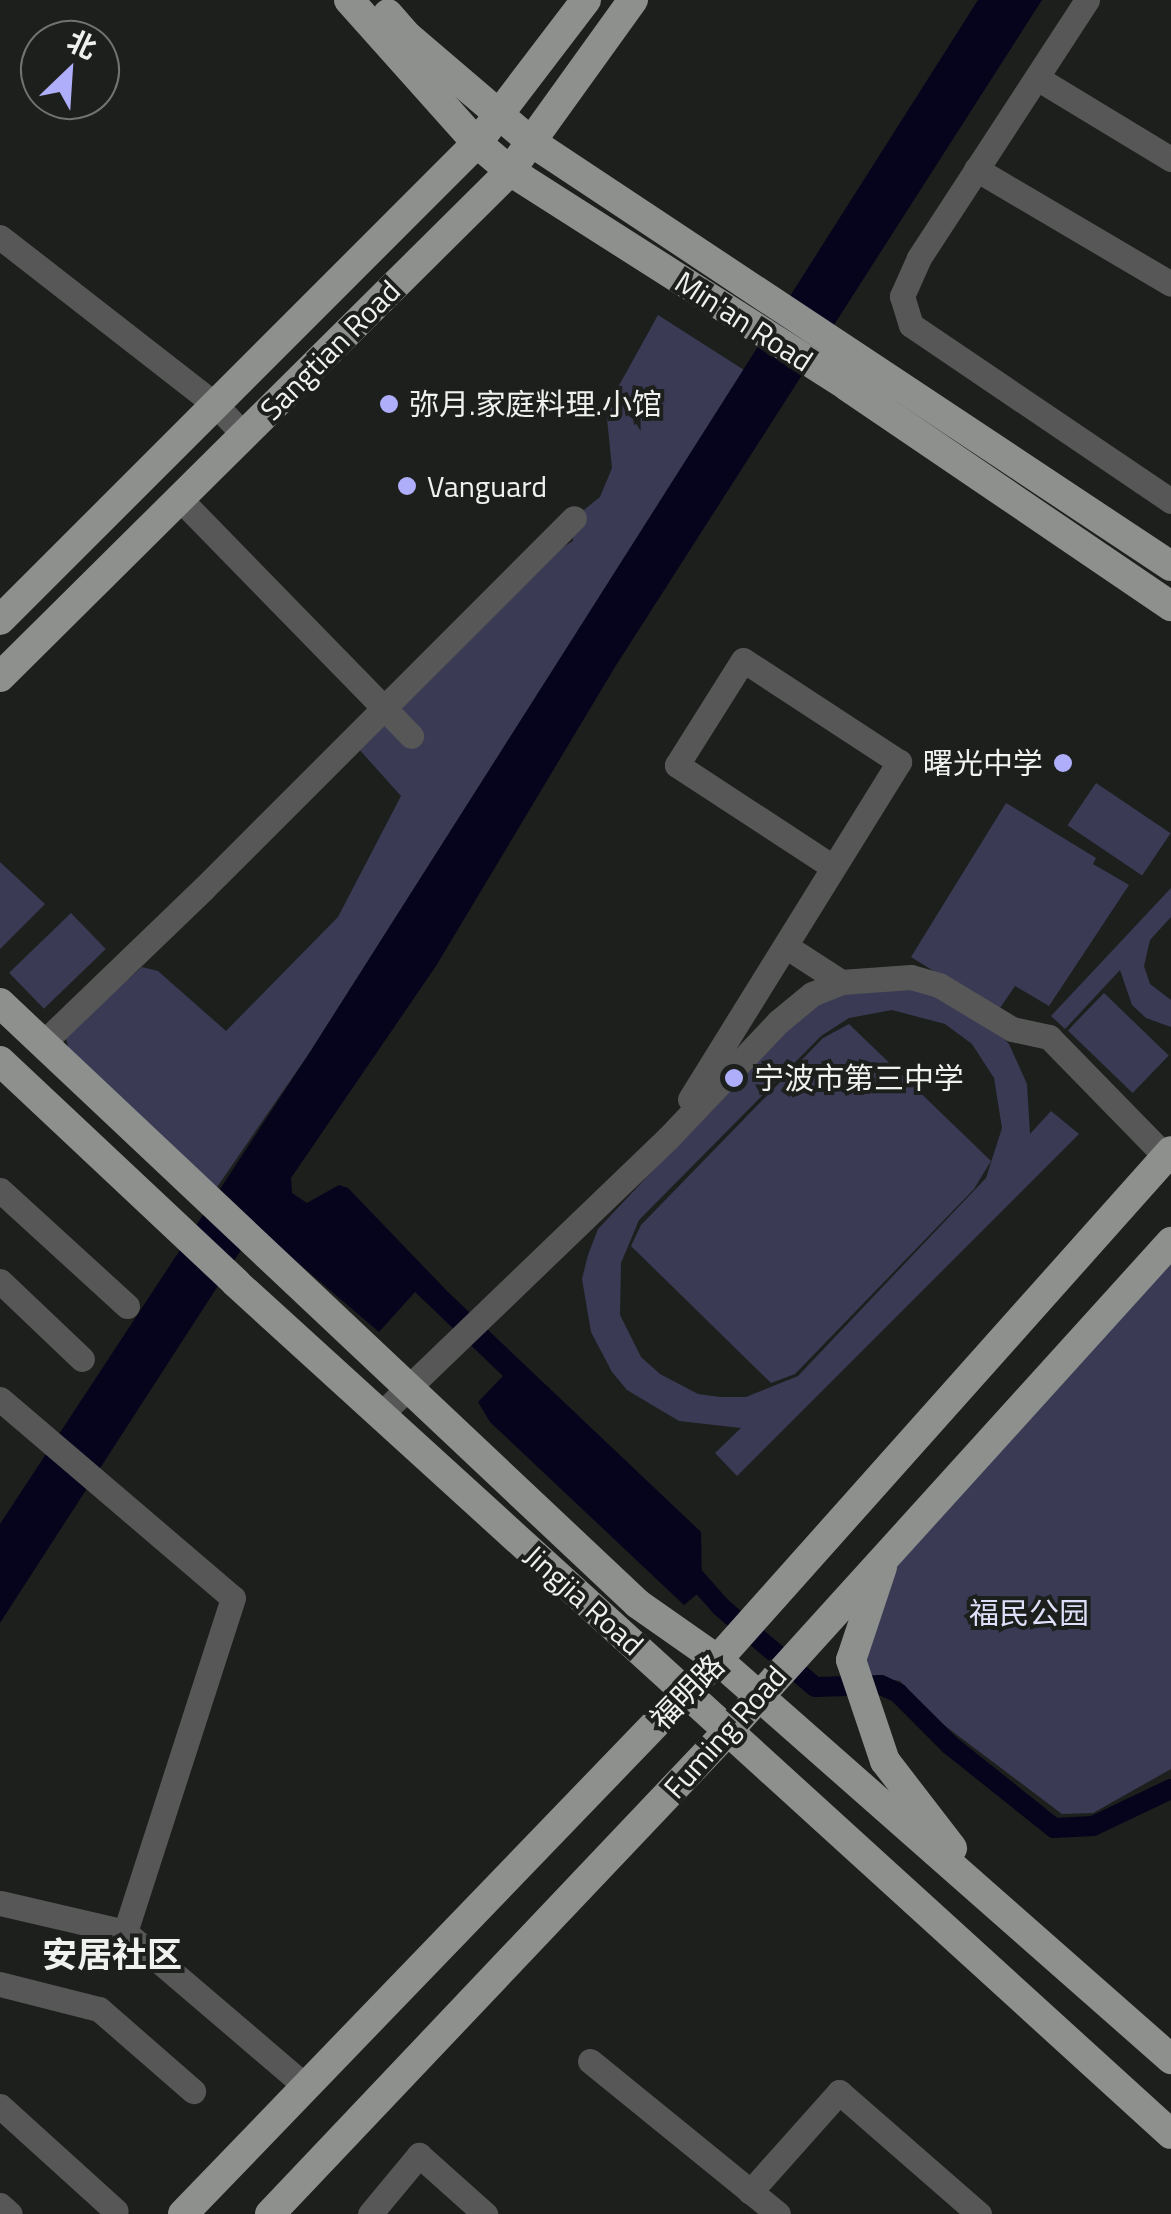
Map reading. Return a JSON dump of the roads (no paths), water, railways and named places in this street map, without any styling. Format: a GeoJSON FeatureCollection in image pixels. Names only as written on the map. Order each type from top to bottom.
{"type":"FeatureCollection","features":[{"type":"Feature","properties":{"kind":"main road","name":"Min'an Road"},"geometry":{"type":"LineString","coordinates":[[349,0],[477,143],[510,171],[764,316],[1171,566]]}},
{"type":"Feature","properties":{"kind":"main road","name":"Min'an Road"},"geometry":{"type":"LineString","coordinates":[[377,0],[406,34],[530,141],[764,316]]}},
{"type":"Feature","properties":{"kind":"main road","name":"Sangtian Road"},"geometry":{"type":"LineString","coordinates":[[0,620],[477,143],[586,0]]}},
{"type":"Feature","properties":{"kind":"main road","name":"Sangtian Road"},"geometry":{"type":"LineString","coordinates":[[0,678],[510,171],[633,0]]}},
{"type":"Feature","properties":{"kind":"main road","name":"Min'an Road"},"geometry":{"type":"LineString","coordinates":[[854,374],[1171,606]]}},
{"type":"Feature","properties":{"kind":"main road","name":"Jingjia Road"},"geometry":{"type":"LineString","coordinates":[[0,1003],[638,1604],[719,1659],[1171,2059]]}},
{"type":"Feature","properties":{"kind":"main road","name":"Jingjia Road"},"geometry":{"type":"LineString","coordinates":[[0,1061],[380,1414],[1171,2134]]}},
{"type":"Feature","properties":{"kind":"main road","name":"福明路"},"geometry":{"type":"LineString","coordinates":[[183,2214],[719,1659],[1169,1154]]}},
{"type":"Feature","properties":{"kind":"main road","name":"Fuming Road"},"geometry":{"type":"LineString","coordinates":[[271,2214],[728,1732],[1171,1242]]}},
{"type":"Feature","properties":{"kind":"main road"},"geometry":{"type":"LineString","coordinates":[[886,1556],[852,1660],[855,1673],[884,1761],[993,1902]]}},
{"type":"Feature","properties":{"kind":"street"},"geometry":{"type":"LineString","coordinates":[[1087,0],[904,281],[902,296],[911,325],[1171,500]]}},
{"type":"Feature","properties":{"kind":"street"},"geometry":{"type":"LineString","coordinates":[[1037,78],[1171,160]]}},
{"type":"Feature","properties":{"kind":"street"},"geometry":{"type":"LineString","coordinates":[[976,169],[1171,284]]}},
{"type":"Feature","properties":{"kind":"street"},"geometry":{"type":"LineString","coordinates":[[0,237],[216,405],[244,435]]}},
{"type":"Feature","properties":{"kind":"street"},"geometry":{"type":"LineString","coordinates":[[180,499],[411,736]]}},
{"type":"Feature","properties":{"kind":"street"},"geometry":{"type":"LineString","coordinates":[[43,1043],[574,518]]}},
{"type":"Feature","properties":{"kind":"street"},"geometry":{"type":"LineString","coordinates":[[668,1138],[900,762],[743,660],[678,765],[833,867]]}},
{"type":"Feature","properties":{"kind":"street"},"geometry":{"type":"LineString","coordinates":[[786,947],[841,982]]}},
{"type":"Feature","properties":{"kind":"street"},"geometry":{"type":"LineString","coordinates":[[380,1414],[668,1138],[778,1022],[812,994],[841,982],[911,977],[939,985],[1012,1029],[1049,1037],[1169,1154]]}},
{"type":"Feature","properties":{"kind":"street"},"geometry":{"type":"LineString","coordinates":[[753,999],[778,1022]]}},
{"type":"Feature","properties":{"kind":"street"},"geometry":{"type":"LineString","coordinates":[[0,1190],[127,1306]]}},
{"type":"Feature","properties":{"kind":"street"},"geometry":{"type":"LineString","coordinates":[[0,1281],[82,1360]]}},
{"type":"Feature","properties":{"kind":"street"},"geometry":{"type":"LineString","coordinates":[[0,1398],[232,1598],[125,1932]]}},
{"type":"Feature","properties":{"kind":"street"},"geometry":{"type":"LineString","coordinates":[[0,1902],[125,1932],[305,2086]]}},
{"type":"Feature","properties":{"kind":"street"},"geometry":{"type":"LineString","coordinates":[[0,1984],[99,2008],[193,2091]]}},
{"type":"Feature","properties":{"kind":"street"},"geometry":{"type":"LineString","coordinates":[[590,2061],[778,2214]]}},
{"type":"Feature","properties":{"kind":"street"},"geometry":{"type":"LineString","coordinates":[[750,2192],[839,2092],[979,2214]]}},
{"type":"Feature","properties":{"kind":"street"},"geometry":{"type":"LineString","coordinates":[[0,2106],[116,2211]]}},
{"type":"Feature","properties":{"kind":"street"},"geometry":{"type":"LineString","coordinates":[[370,2214],[419,2155],[485,2214]]}},
{"type":"Feature","properties":{"kind":"street"},"geometry":{"type":"LineString","coordinates":[[0,2205],[10,2214]]}},
{"type":"Feature","properties":{"kind":"waterway"},"geometry":{"type":"LineString","coordinates":[[684,1565],[721,1607],[815,1687],[881,1685],[898,1693],[950,1745],[1054,1828],[1093,1826],[1171,1789]]}},
{"type":"Feature","properties":{"kind":"place","name":"弥月.家庭料理.小馆"},"geometry":{"type":"Point","coordinates":[389,404]}},
{"type":"Feature","properties":{"kind":"place","name":"Vanguard"},"geometry":{"type":"Point","coordinates":[407,486]}},
{"type":"Feature","properties":{"kind":"place","name":"曙光中学"},"geometry":{"type":"Point","coordinates":[1063,763]}},
{"type":"Feature","properties":{"kind":"place","name":"宁波市第三中学"},"geometry":{"type":"Point","coordinates":[734,1078]}},
{"type":"Feature","properties":{"kind":"district","name":"安居社区"},"geometry":{"type":"Point","coordinates":[112,1954]}},
{"type":"Feature","properties":{"kind":"park label","name":"福民公园"},"geometry":{"type":"Point","coordinates":[1029,1613]}}]}
